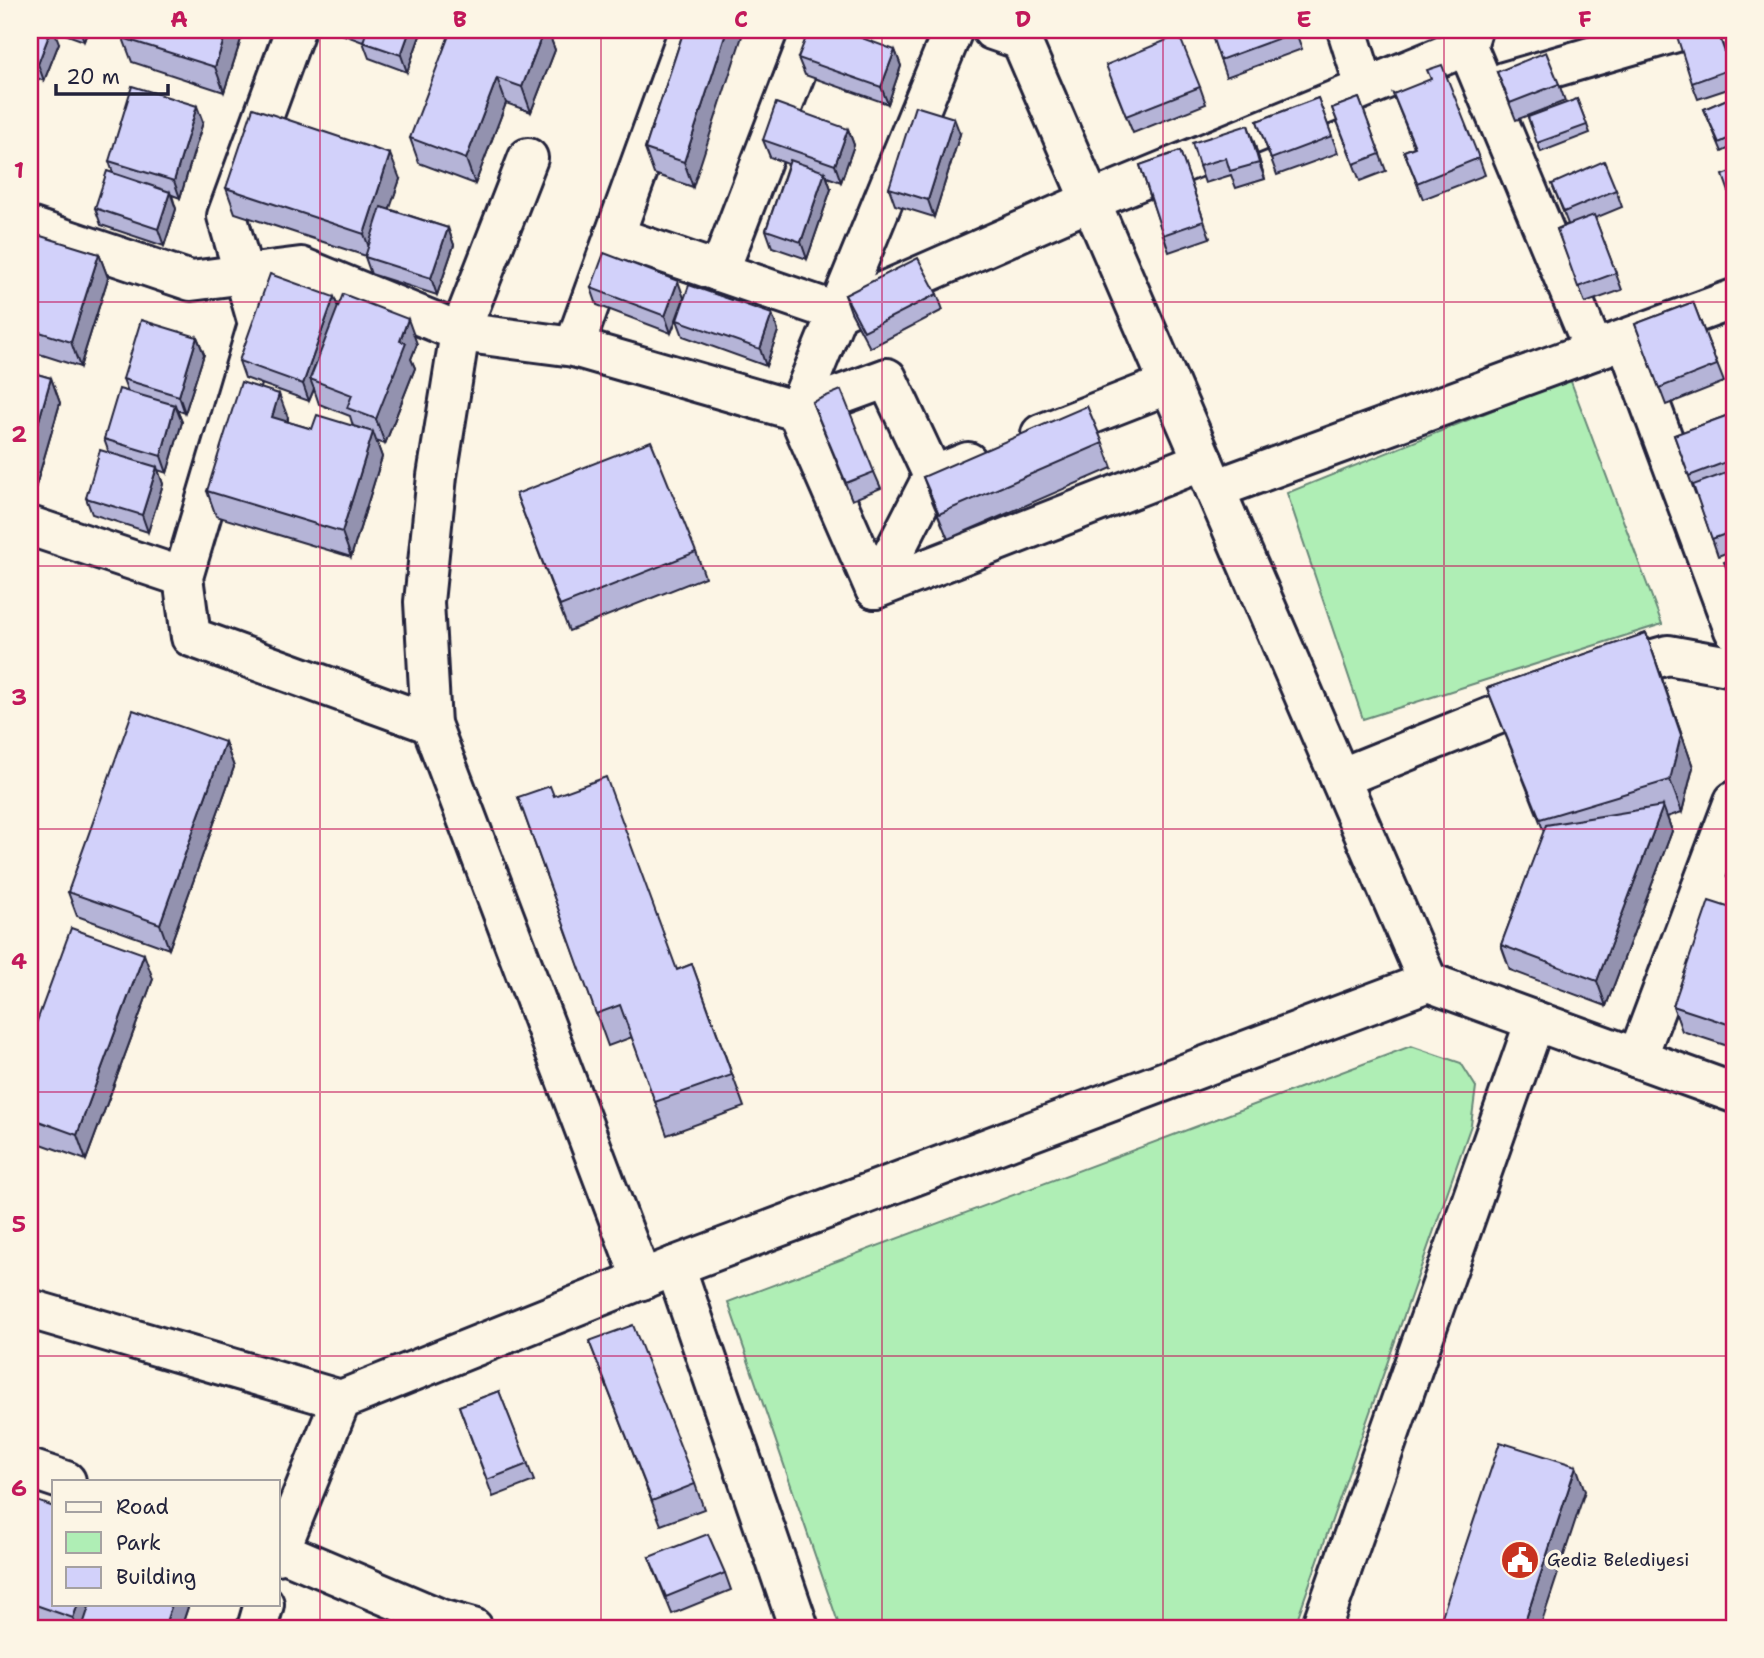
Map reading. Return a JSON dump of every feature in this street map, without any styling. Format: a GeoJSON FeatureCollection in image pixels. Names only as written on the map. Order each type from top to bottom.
{"type":"FeatureCollection","features":[{"type":"Feature","properties":{"kind":"street"},"geometry":{"type":"LineString","coordinates":[[295,30],[227,216],[258,324],[183,577],[191,637],[431,724]]}},
{"type":"Feature","properties":{"kind":"street"},"geometry":{"type":"LineString","coordinates":[[574,347],[689,30]]}},
{"type":"Feature","properties":{"kind":"street"},"geometry":{"type":"LineString","coordinates":[[719,272],[812,30]]}},
{"type":"Feature","properties":{"kind":"street"},"geometry":{"type":"LineString","coordinates":[[875,589],[797,411],[953,30]]}},
{"type":"Feature","properties":{"kind":"street"},"geometry":{"type":"LineString","coordinates":[[1347,30],[1365,87]]}},
{"type":"Feature","properties":{"kind":"street"},"geometry":{"type":"LineString","coordinates":[[1485,88],[1684,30]]}},
{"type":"Feature","properties":{"kind":"street"},"geometry":{"type":"LineString","coordinates":[[1012,33],[1090,201],[1428,982]]}},
{"type":"Feature","properties":{"kind":"street"},"geometry":{"type":"LineString","coordinates":[[614,236],[837,312],[1090,201],[1365,87],[1470,38],[1485,88],[1610,345],[1734,630]]}},
{"type":"Feature","properties":{"kind":"street"},"geometry":{"type":"LineString","coordinates":[[528,158],[460,332],[437,476],[424,602],[431,724],[658,1273],[799,1628]]}},
{"type":"Feature","properties":{"kind":"street"},"geometry":{"type":"LineString","coordinates":[[30,227],[191,281],[301,267],[460,332],[574,347],[797,411],[887,378],[933,476]]}},
{"type":"Feature","properties":{"kind":"street"},"geometry":{"type":"LineString","coordinates":[[875,589],[1209,475],[1610,345],[1734,299]]}},
{"type":"Feature","properties":{"kind":"street"},"geometry":{"type":"LineString","coordinates":[[875,589],[933,476],[1169,384]]}},
{"type":"Feature","properties":{"kind":"street"},"geometry":{"type":"LineString","coordinates":[[30,526],[183,577]]}},
{"type":"Feature","properties":{"kind":"street"},"geometry":{"type":"LineString","coordinates":[[1340,778],[1599,674],[1668,655],[1734,667]]}},
{"type":"Feature","properties":{"kind":"street"},"geometry":{"type":"LineString","coordinates":[[1637,1058],[1718,894],[1734,801]]}},
{"type":"Feature","properties":{"kind":"street"},"geometry":{"type":"LineString","coordinates":[[30,1309],[341,1400],[658,1273],[1428,982],[1734,1093]]}},
{"type":"Feature","properties":{"kind":"street"},"geometry":{"type":"LineString","coordinates":[[1321,1628],[1535,1021]]}},
{"type":"Feature","properties":{"kind":"street"},"geometry":{"type":"LineString","coordinates":[[280,1550],[341,1400]]}},
{"type":"Feature","properties":{"kind":"street"},"geometry":{"type":"LineString","coordinates":[[30,1469],[63,1480]]}},
{"type":"Feature","properties":{"kind":"street"},"geometry":{"type":"LineString","coordinates":[[280,1552],[452,1625]]}},
{"type":"Feature","properties":{"kind":"street"},"geometry":{"type":"LineString","coordinates":[[257,1628],[263,1606]]}},
{"type":"Feature","properties":{"kind":"green space"},"geometry":{"type":"Polygon","coordinates":[[[1570,379],[1662,624],[1363,719],[1287,493],[1570,379]]]}},
{"type":"Feature","properties":{"kind":"green space"},"geometry":{"type":"Polygon","coordinates":[[[1411,1046],[1461,1063],[1476,1087],[1471,1125],[1294,1628],[840,1628],[728,1302],[1411,1046]]]}},
{"type":"Feature","properties":{"kind":"building"},"geometry":{"type":"Polygon","coordinates":[[[30,30],[51,30],[38,64],[30,61],[30,30]]]}},
{"type":"Feature","properties":{"kind":"building"},"geometry":{"type":"Polygon","coordinates":[[[126,30],[227,30],[215,67],[123,38],[126,30]]]}},
{"type":"Feature","properties":{"kind":"building"},"geometry":{"type":"Polygon","coordinates":[[[367,30],[410,30],[401,55],[363,42],[367,30]]]}},
{"type":"Feature","properties":{"kind":"building"},"geometry":{"type":"Polygon","coordinates":[[[451,30],[544,30],[522,87],[497,78],[466,159],[410,138],[451,30]]]}},
{"type":"Feature","properties":{"kind":"building"},"geometry":{"type":"Polygon","coordinates":[[[684,30],[727,30],[684,162],[645,149],[684,30]]]}},
{"type":"Feature","properties":{"kind":"building"},"geometry":{"type":"Polygon","coordinates":[[[809,30],[840,30],[895,50],[881,87],[798,58],[809,30]]]}},
{"type":"Feature","properties":{"kind":"building"},"geometry":{"type":"Polygon","coordinates":[[[1210,30],[1295,30],[1296,32],[1220,60],[1210,30]]]}},
{"type":"Feature","properties":{"kind":"building"},"geometry":{"type":"Polygon","coordinates":[[[1675,30],[1717,30],[1731,69],[1692,83],[1675,30]]]}},
{"type":"Feature","properties":{"kind":"building"},"geometry":{"type":"Polygon","coordinates":[[[1179,35],[1200,87],[1126,116],[1106,65],[1179,35]]]}},
{"type":"Feature","properties":{"kind":"building"},"geometry":{"type":"Polygon","coordinates":[[[1546,52],[1559,84],[1510,103],[1497,72],[1546,52]]]}},
{"type":"Feature","properties":{"kind":"building"},"geometry":{"type":"Polygon","coordinates":[[[1442,65],[1479,158],[1417,183],[1404,151],[1415,147],[1393,94],[1431,79],[1427,70],[1442,65]]]}},
{"type":"Feature","properties":{"kind":"building"},"geometry":{"type":"Polygon","coordinates":[[[132,86],[197,106],[174,181],[109,161],[132,86]]]}},
{"type":"Feature","properties":{"kind":"building"},"geometry":{"type":"Polygon","coordinates":[[[1734,96],[1734,136],[1719,143],[1704,109],[1734,96]]]}},
{"type":"Feature","properties":{"kind":"building"},"geometry":{"type":"Polygon","coordinates":[[[1318,98],[1332,136],[1271,159],[1257,121],[1318,98]]]}},
{"type":"Feature","properties":{"kind":"building"},"geometry":{"type":"Polygon","coordinates":[[[1359,98],[1380,154],[1354,164],[1332,108],[1359,98]]]}},
{"type":"Feature","properties":{"kind":"building"},"geometry":{"type":"Polygon","coordinates":[[[1577,99],[1587,125],[1537,143],[1528,117],[1577,99]]]}},
{"type":"Feature","properties":{"kind":"building"},"geometry":{"type":"Polygon","coordinates":[[[776,103],[848,129],[835,165],[763,140],[776,103]]]}},
{"type":"Feature","properties":{"kind":"building"},"geometry":{"type":"Polygon","coordinates":[[[915,106],[954,118],[928,200],[889,188],[915,106]]]}},
{"type":"Feature","properties":{"kind":"building"},"geometry":{"type":"Polygon","coordinates":[[[253,108],[390,154],[364,234],[226,188],[253,108]]]}},
{"type":"Feature","properties":{"kind":"building"},"geometry":{"type":"Polygon","coordinates":[[[1248,125],[1259,163],[1230,171],[1226,158],[1199,166],[1192,143],[1248,125]]]}},
{"type":"Feature","properties":{"kind":"building"},"geometry":{"type":"Polygon","coordinates":[[[1180,151],[1204,221],[1163,235],[1140,165],[1180,151]]]}},
{"type":"Feature","properties":{"kind":"building"},"geometry":{"type":"Polygon","coordinates":[[[790,160],[825,172],[801,242],[766,230],[790,160]]]}},
{"type":"Feature","properties":{"kind":"building"},"geometry":{"type":"Polygon","coordinates":[[[1604,161],[1616,190],[1564,212],[1552,184],[1604,161]]]}},
{"type":"Feature","properties":{"kind":"building"},"geometry":{"type":"Polygon","coordinates":[[[107,171],[170,192],[158,229],[95,208],[107,171]]]}},
{"type":"Feature","properties":{"kind":"building"},"geometry":{"type":"Polygon","coordinates":[[[1734,171],[1734,206],[1723,175],[1734,171]]]}},
{"type":"Feature","properties":{"kind":"building"},"geometry":{"type":"Polygon","coordinates":[[[381,207],[448,228],[431,278],[365,257],[381,207]]]}},
{"type":"Feature","properties":{"kind":"building"},"geometry":{"type":"Polygon","coordinates":[[[1594,215],[1616,273],[1578,287],[1557,229],[1594,215]]]}},
{"type":"Feature","properties":{"kind":"building"},"geometry":{"type":"Polygon","coordinates":[[[31,233],[99,254],[71,342],[30,329],[31,233]]]}},
{"type":"Feature","properties":{"kind":"building"},"geometry":{"type":"Polygon","coordinates":[[[604,253],[678,281],[665,316],[591,288],[604,253]]]}},
{"type":"Feature","properties":{"kind":"building"},"geometry":{"type":"Polygon","coordinates":[[[918,258],[937,294],[864,331],[845,295],[918,258]]]}},
{"type":"Feature","properties":{"kind":"building"},"geometry":{"type":"Polygon","coordinates":[[[270,274],[334,297],[303,384],[239,361],[270,274]]]}},
{"type":"Feature","properties":{"kind":"building"},"geometry":{"type":"Polygon","coordinates":[[[689,285],[772,314],[760,349],[677,320],[689,285]]]}},
{"type":"Feature","properties":{"kind":"building"},"geometry":{"type":"Polygon","coordinates":[[[343,294],[408,319],[400,341],[406,343],[376,419],[347,408],[352,395],[310,379],[343,294]]]}},
{"type":"Feature","properties":{"kind":"building"},"geometry":{"type":"Polygon","coordinates":[[[1693,302],[1717,365],[1659,388],[1635,324],[1693,302]]]}},
{"type":"Feature","properties":{"kind":"building"},"geometry":{"type":"Polygon","coordinates":[[[141,320],[197,337],[179,396],[123,379],[141,320]]]}},
{"type":"Feature","properties":{"kind":"building"},"geometry":{"type":"Polygon","coordinates":[[[30,372],[51,378],[30,452],[30,372]]]}},
{"type":"Feature","properties":{"kind":"building"},"geometry":{"type":"Polygon","coordinates":[[[241,382],[279,394],[272,417],[312,429],[317,415],[373,432],[342,532],[207,491],[241,382]]]}},
{"type":"Feature","properties":{"kind":"building"},"geometry":{"type":"Polygon","coordinates":[[[119,389],[175,405],[161,456],[104,439],[119,389]]]}},
{"type":"Feature","properties":{"kind":"building"},"geometry":{"type":"Polygon","coordinates":[[[841,390],[874,472],[846,483],[812,402],[841,390]]]}},
{"type":"Feature","properties":{"kind":"building"},"geometry":{"type":"Polygon","coordinates":[[[1087,406],[1103,443],[939,514],[923,477],[1087,406]]]}},
{"type":"Feature","properties":{"kind":"building"},"geometry":{"type":"Polygon","coordinates":[[[1734,413],[1734,459],[1689,476],[1674,435],[1734,413]]]}},
{"type":"Feature","properties":{"kind":"building"},"geometry":{"type":"Polygon","coordinates":[[[651,441],[696,552],[560,606],[516,494],[651,441]]]}},
{"type":"Feature","properties":{"kind":"building"},"geometry":{"type":"Polygon","coordinates":[[[100,450],[157,467],[142,515],[86,498],[100,450]]]}},
{"type":"Feature","properties":{"kind":"building"},"geometry":{"type":"Polygon","coordinates":[[[1726,473],[1734,499],[1734,531],[1712,539],[1693,485],[1726,473]]]}},
{"type":"Feature","properties":{"kind":"building"},"geometry":{"type":"Polygon","coordinates":[[[1734,558],[1734,586],[1724,562],[1734,558]]]}},
{"type":"Feature","properties":{"kind":"building"},"geometry":{"type":"Polygon","coordinates":[[[1646,633],[1681,735],[1670,780],[1540,819],[1487,688],[1646,633]]]}},
{"type":"Feature","properties":{"kind":"building"},"geometry":{"type":"Polygon","coordinates":[[[133,710],[225,742],[160,924],[68,892],[133,710]]]}},
{"type":"Feature","properties":{"kind":"building"},"geometry":{"type":"Polygon","coordinates":[[[606,777],[677,970],[692,964],[732,1075],[655,1102],[620,1005],[596,1014],[518,797],[550,786],[554,796],[606,777]]]}},
{"type":"Feature","properties":{"kind":"building"},"geometry":{"type":"Polygon","coordinates":[[[1663,806],[1597,981],[1501,945],[1546,825],[1663,806]]]}},
{"type":"Feature","properties":{"kind":"building"},"geometry":{"type":"Polygon","coordinates":[[[1734,839],[1734,855],[1730,853],[1734,839]]]}},
{"type":"Feature","properties":{"kind":"building"},"geometry":{"type":"Polygon","coordinates":[[[1709,901],[1734,909],[1734,1026],[1673,1006],[1709,901]]]}},
{"type":"Feature","properties":{"kind":"building"},"geometry":{"type":"Polygon","coordinates":[[[71,928],[144,954],[77,1135],[30,1118],[30,1040],[71,928]]]}},
{"type":"Feature","properties":{"kind":"building"},"geometry":{"type":"Polygon","coordinates":[[[633,1325],[695,1484],[652,1501],[589,1341],[633,1325]]]}},
{"type":"Feature","properties":{"kind":"building"},"geometry":{"type":"Polygon","coordinates":[[[499,1391],[528,1464],[487,1480],[459,1406],[499,1391]]]}},
{"type":"Feature","properties":{"kind":"building","name":"Gediz Belediyesi"},"geometry":{"type":"Polygon","coordinates":[[[1500,1442],[1576,1466],[1523,1628],[1438,1628],[1500,1442]]]}},
{"type":"Feature","properties":{"kind":"building"},"geometry":{"type":"Polygon","coordinates":[[[37,1501],[52,1506],[52,1606],[77,1606],[73,1618],[30,1603],[30,1523],[37,1501]]]}},
{"type":"Feature","properties":{"kind":"building"},"geometry":{"type":"Polygon","coordinates":[[[708,1534],[725,1573],[666,1597],[649,1557],[708,1534]]]}},
{"type":"Feature","properties":{"kind":"building"},"geometry":{"type":"Polygon","coordinates":[[[89,1606],[171,1606],[164,1628],[82,1628],[89,1606]]]}},
{"type":"Feature","properties":{"kind":"place","name":"Gediz Belediyesi"},"geometry":{"type":"Point","coordinates":[1520,1560]}}]}
